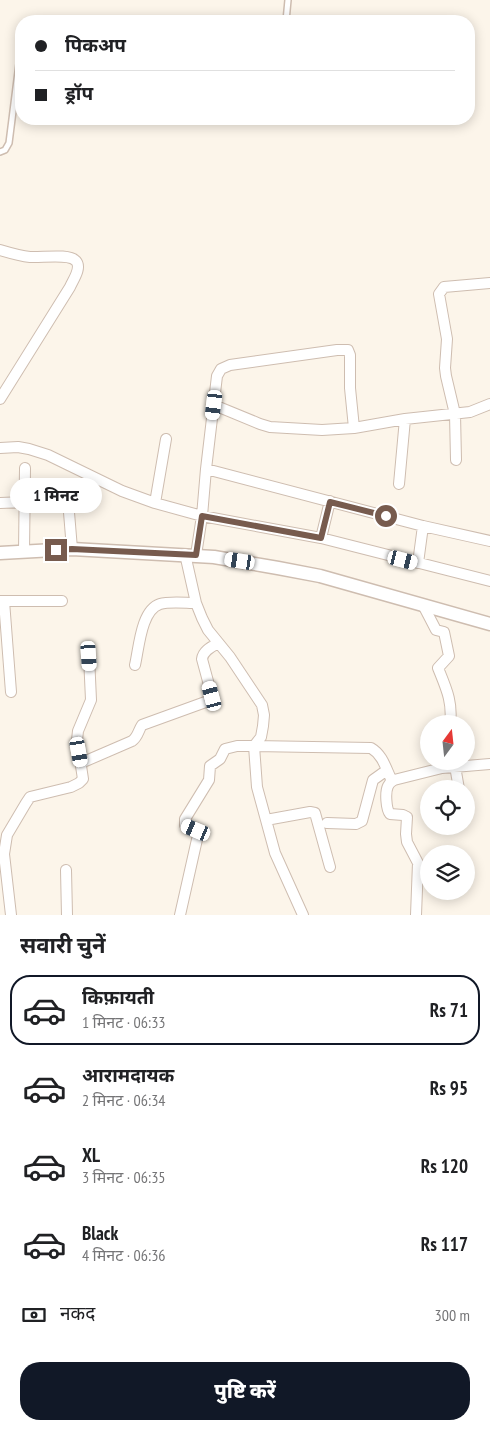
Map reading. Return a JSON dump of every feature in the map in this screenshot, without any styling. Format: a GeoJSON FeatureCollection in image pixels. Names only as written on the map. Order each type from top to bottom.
{"type":"FeatureCollection","features":[{"type":"Feature","properties":{"kind":"street"},"geometry":{"type":"LineString","coordinates":[[0,250],[30,257],[71,258],[78,264],[76,275],[70,286],[0,399]]}},
{"type":"Feature","properties":{"kind":"street"},"geometry":{"type":"LineString","coordinates":[[456,460],[454,414],[445,368],[446,339],[439,294],[444,287],[490,283]]}},
{"type":"Feature","properties":{"kind":"street"},"geometry":{"type":"LineString","coordinates":[[304,915],[277,860],[256,778],[254,746],[260,737],[263,726],[264,715],[262,705],[230,656],[208,630],[196,603],[190,555],[200,534],[217,376],[221,369],[344,349],[348,350],[350,355],[354,428]]}},
{"type":"Feature","properties":{"kind":"street"},"geometry":{"type":"LineString","coordinates":[[214,405],[270,427],[322,430],[354,428],[405,419],[470,412],[490,404]]}},
{"type":"Feature","properties":{"kind":"street"},"geometry":{"type":"LineString","coordinates":[[399,484],[405,419]]}},
{"type":"Feature","properties":{"kind":"street"},"geometry":{"type":"LineString","coordinates":[[155,503],[166,439]]}},
{"type":"Feature","properties":{"kind":"street"},"geometry":{"type":"LineString","coordinates":[[0,448],[18,447],[48,455],[122,491],[155,503],[202,516],[321,538],[490,581]]}},
{"type":"Feature","properties":{"kind":"street"},"geometry":{"type":"LineString","coordinates":[[24,552],[25,468]]}},
{"type":"Feature","properties":{"kind":"street"},"geometry":{"type":"LineString","coordinates":[[206,469],[490,542]]}},
{"type":"Feature","properties":{"kind":"street"},"geometry":{"type":"LineString","coordinates":[[67,488],[72,549]]}},
{"type":"Feature","properties":{"kind":"street"},"geometry":{"type":"LineString","coordinates":[[0,503],[24,502]]}},
{"type":"Feature","properties":{"kind":"street"},"geometry":{"type":"LineString","coordinates":[[321,538],[330,502]]}},
{"type":"Feature","properties":{"kind":"street"},"geometry":{"type":"LineString","coordinates":[[418,563],[423,526]]}},
{"type":"Feature","properties":{"kind":"street"},"geometry":{"type":"LineString","coordinates":[[0,553],[72,549],[190,555],[250,562],[320,576],[490,624]]}},
{"type":"Feature","properties":{"kind":"street"},"geometry":{"type":"LineString","coordinates":[[11,692],[2,601],[62,601]]}},
{"type":"Feature","properties":{"kind":"street"},"geometry":{"type":"LineString","coordinates":[[135,665],[144,622],[150,611],[163,603],[196,603]]}},
{"type":"Feature","properties":{"kind":"street"},"geometry":{"type":"LineString","coordinates":[[423,605],[436,630],[444,632],[449,656],[438,668],[449,694],[451,715]]}},
{"type":"Feature","properties":{"kind":"street"},"geometry":{"type":"LineString","coordinates":[[81,763],[132,741],[137,737],[142,725],[211,700],[212,696],[203,656],[205,652],[218,643]]}},
{"type":"Feature","properties":{"kind":"street"},"geometry":{"type":"LineString","coordinates":[[11,915],[4,854],[7,836],[30,798],[71,787],[82,781],[83,775],[77,736],[90,705],[92,695],[89,656]]}},
{"type":"Feature","properties":{"kind":"street"},"geometry":{"type":"LineString","coordinates":[[180,915],[198,835],[196,830],[185,825],[185,819],[209,780],[210,766],[220,759],[225,750],[237,746],[371,748],[377,752],[384,762],[392,782]]}},
{"type":"Feature","properties":{"kind":"street"},"geometry":{"type":"LineString","coordinates":[[475,764],[490,764]]}},
{"type":"Feature","properties":{"kind":"street"},"geometry":{"type":"LineString","coordinates":[[327,823],[356,824],[362,821],[373,780],[387,770]]}},
{"type":"Feature","properties":{"kind":"street"},"geometry":{"type":"LineString","coordinates":[[416,915],[418,862],[407,842],[406,817],[403,814],[390,814],[387,810],[387,788],[392,782],[435,770]]}},
{"type":"Feature","properties":{"kind":"street"},"geometry":{"type":"LineString","coordinates":[[266,820],[310,812],[315,813],[330,866]]}},
{"type":"Feature","properties":{"kind":"street"},"geometry":{"type":"LineString","coordinates":[[66,870],[67,915]]}},
{"type":"Feature","properties":{"kind":"lane"},"geometry":{"type":"LineString","coordinates":[[287,15],[288,0]]}},
{"type":"Feature","properties":{"kind":"lane"},"geometry":{"type":"LineString","coordinates":[[0,152],[5,150],[9,142],[15,95]]}},
{"type":"Feature","properties":{"kind":"route"},"geometry":{"type":"LineString","coordinates":[[56,550],[72,549],[196,555],[202,516],[321,538],[330,502],[386,516]]}}]}
